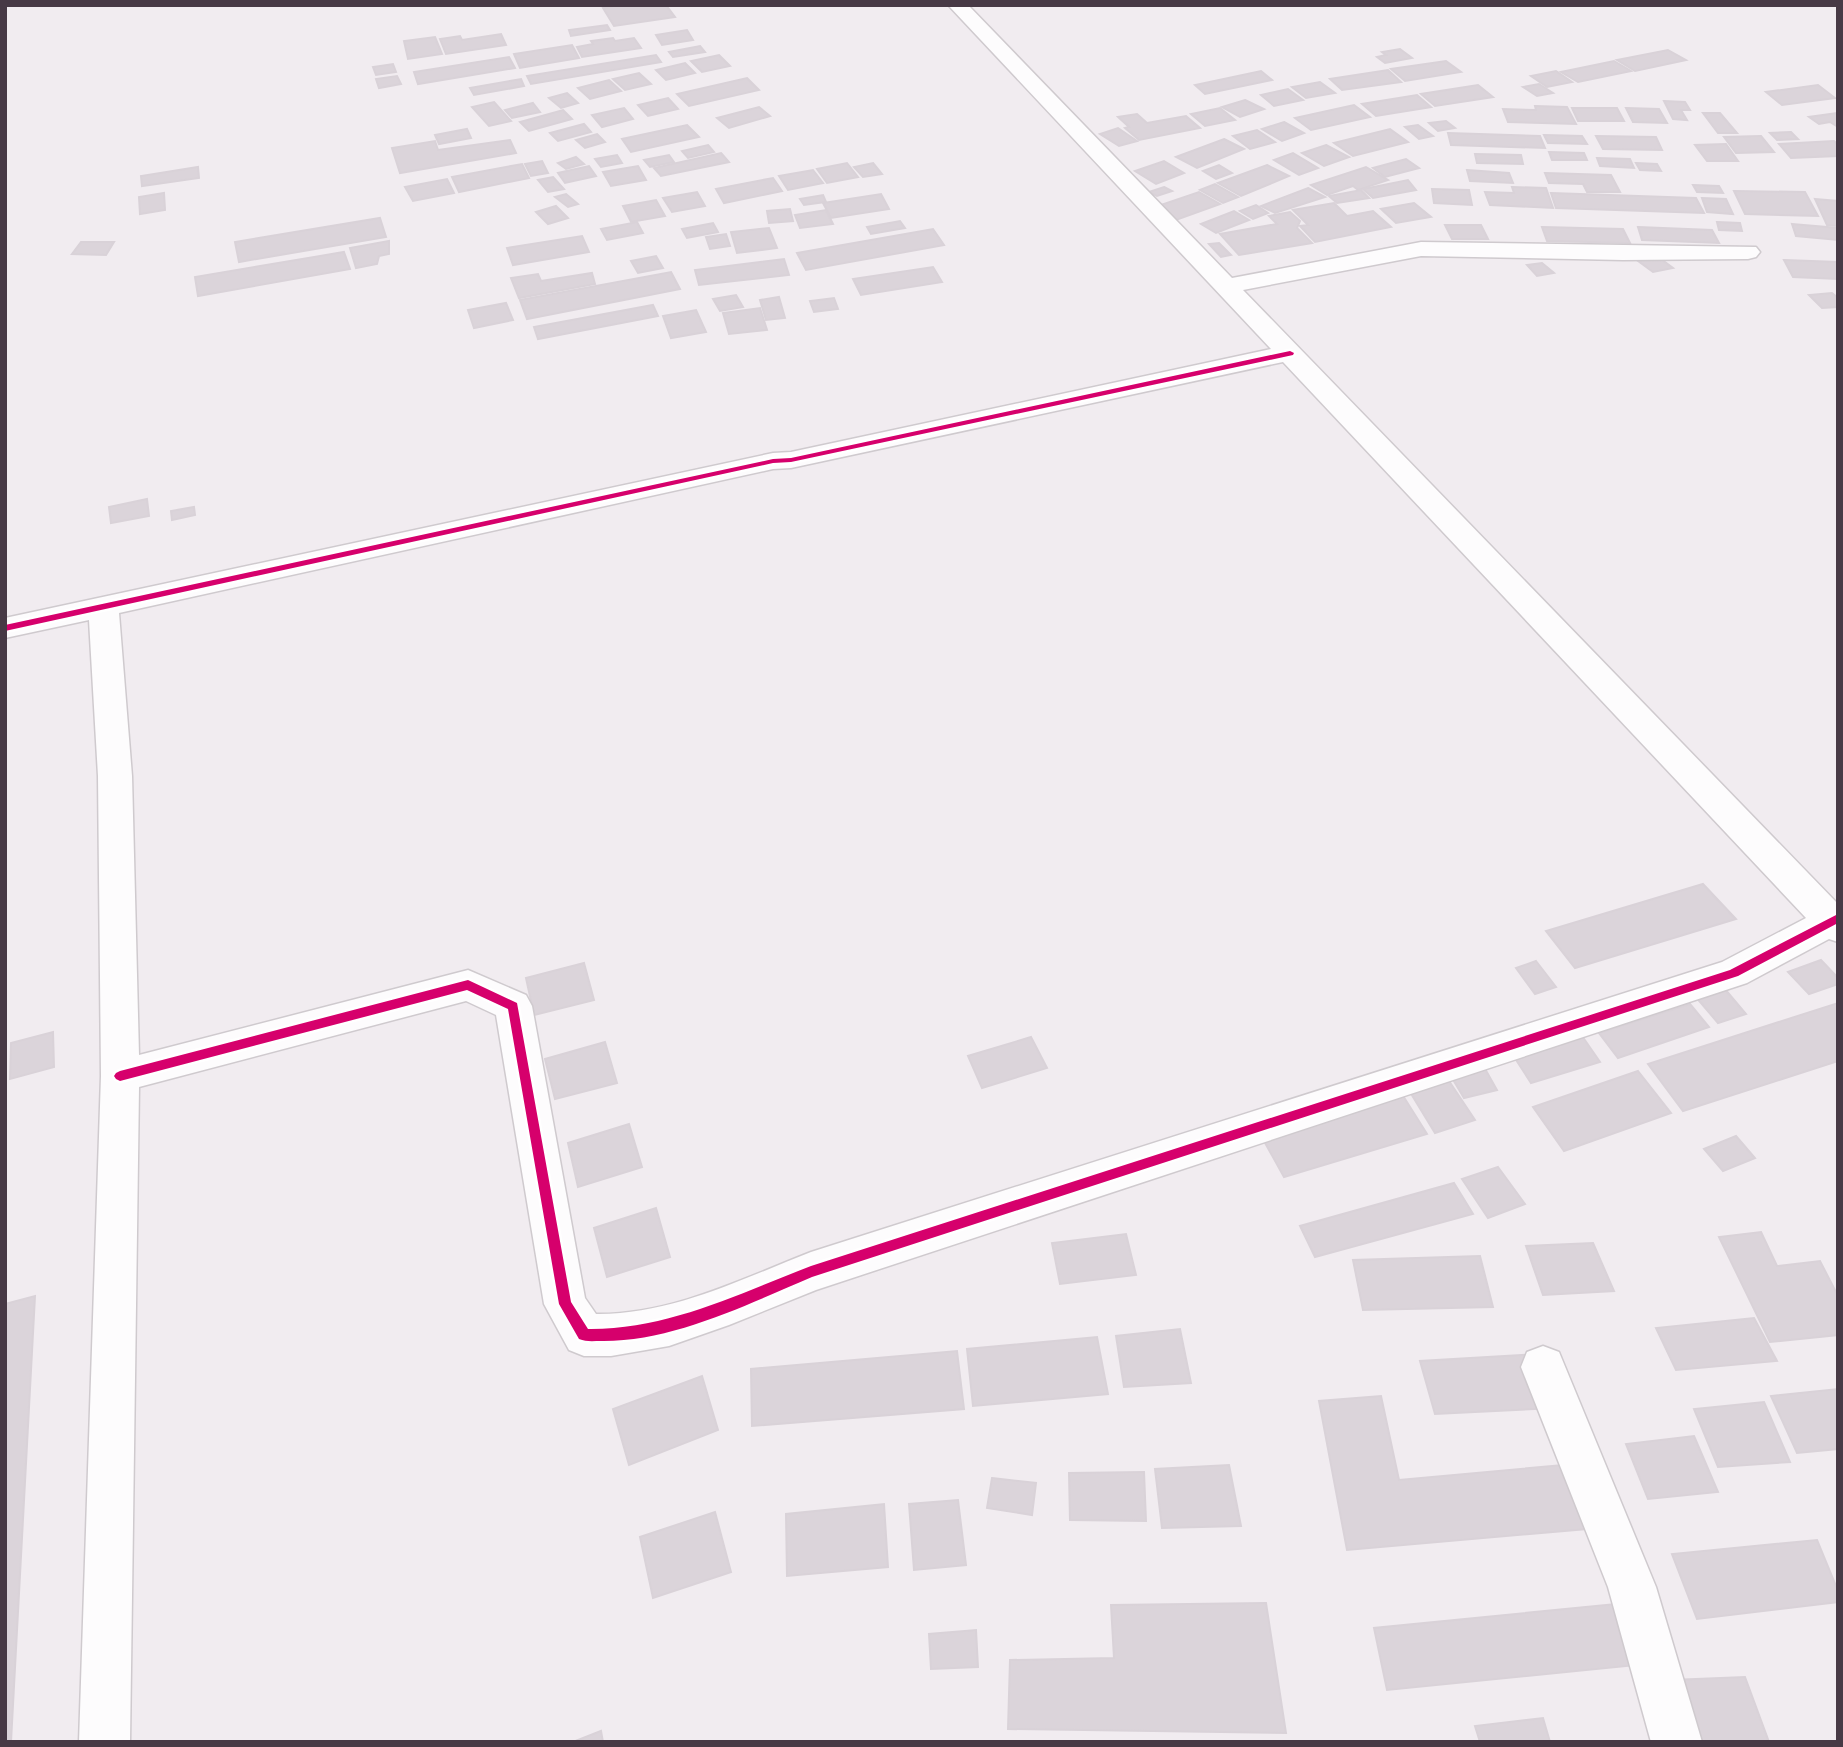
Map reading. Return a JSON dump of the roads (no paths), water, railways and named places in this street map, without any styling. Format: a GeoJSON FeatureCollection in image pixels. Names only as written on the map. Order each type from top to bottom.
{"type":"FeatureCollection","features":[{"type":"Feature","properties":{"kind":"street"},"geometry":{"type":"LineString","coordinates":[[120,1076],[468,985],[513,1006],[565,1304],[584,1335],[607,1337],[697,1318],[811,1272],[1734,973],[1835,922],[957,5]]}},
{"type":"Feature","properties":{"kind":"street"},"geometry":{"type":"LineString","coordinates":[[1227,286],[1421,249],[1623,253],[1748,252]]}},
{"type":"Feature","properties":{"kind":"street"},"geometry":{"type":"LineString","coordinates":[[5,628],[773,461],[805,457],[1290,353]]}},
{"type":"Feature","properties":{"kind":"street"},"geometry":{"type":"LineString","coordinates":[[103,607],[115,776],[120,1076],[104,1742]]}},
{"type":"Feature","properties":{"kind":"street"},"geometry":{"type":"LineString","coordinates":[[1543,1367],[1632,1587],[1677,1742]]}}]}
